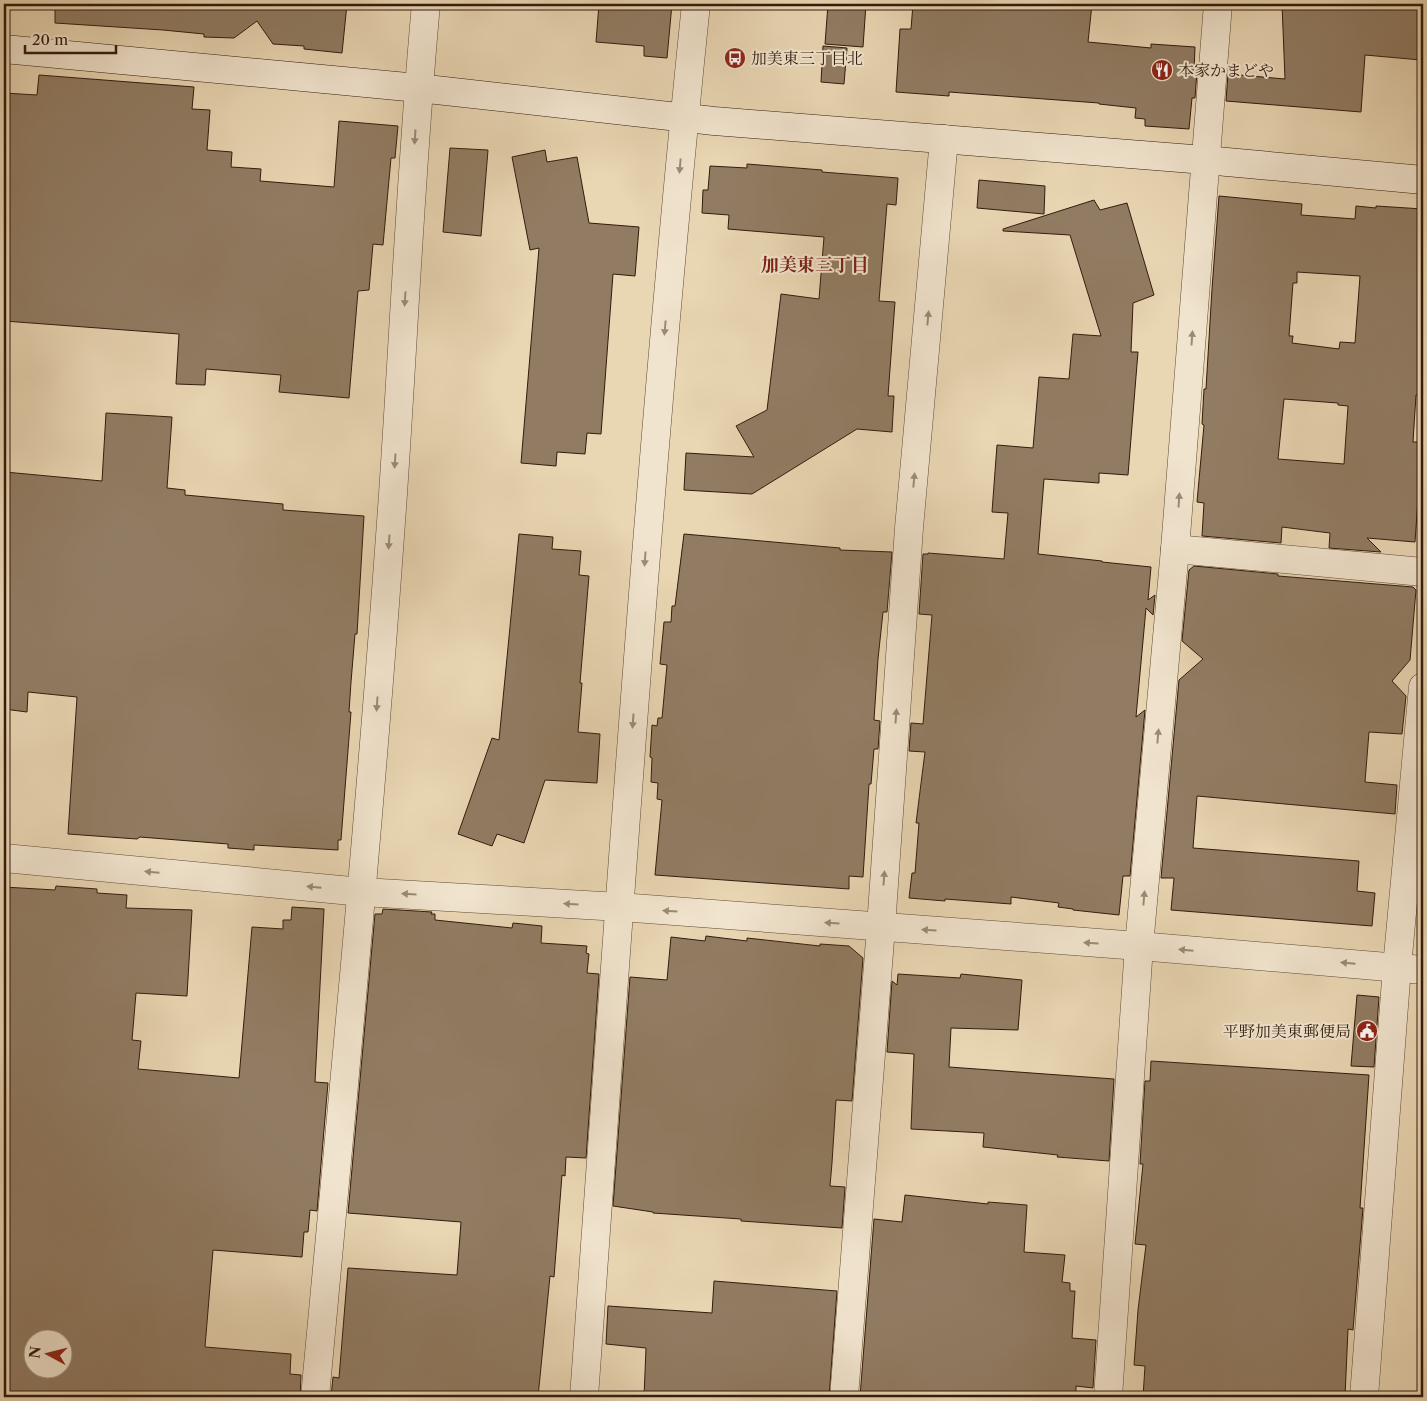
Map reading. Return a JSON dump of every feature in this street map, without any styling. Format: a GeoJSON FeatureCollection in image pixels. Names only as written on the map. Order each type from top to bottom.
{"type":"FeatureCollection","features":[{"type":"Feature","properties":{"kind":"street"},"geometry":{"type":"LineString","coordinates":[[315,1397],[362,892],[393,493],[418,88],[426,4]]}},
{"type":"Feature","properties":{"kind":"street"},"geometry":{"type":"LineString","coordinates":[[584,1397],[649,510],[696,4]]}},
{"type":"Feature","properties":{"kind":"street"},"geometry":{"type":"LineString","coordinates":[[1108,1397],[1139,946],[1175,549],[1218,4]]}},
{"type":"Feature","properties":{"kind":"street"},"geometry":{"type":"LineString","coordinates":[[4,49],[418,88],[781,127],[1205,160],[1423,180]]}},
{"type":"Feature","properties":{"kind":"street"},"geometry":{"type":"LineString","coordinates":[[844,1397],[881,927],[909,528],[944,140]]}},
{"type":"Feature","properties":{"kind":"street"},"geometry":{"type":"LineString","coordinates":[[1175,549],[1423,572]]}},
{"type":"Feature","properties":{"kind":"street"},"geometry":{"type":"LineString","coordinates":[[1364,1397],[1410,968],[1423,687]]}},
{"type":"Feature","properties":{"kind":"street"},"geometry":{"type":"LineString","coordinates":[[4,858],[362,892],[620,907],[1410,968]]}},
{"type":"Feature","properties":{"kind":"building"},"geometry":{"type":"Polygon","coordinates":[[[55,4],[347,4],[342,53],[304,49],[304,46],[273,44],[257,21],[234,38],[204,37],[204,34],[163,30],[55,23],[55,4]]]}},
{"type":"Feature","properties":{"kind":"building"},"geometry":{"type":"Polygon","coordinates":[[[599,4],[672,4],[667,58],[644,56],[644,46],[596,42],[599,4]]]}},
{"type":"Feature","properties":{"kind":"building"},"geometry":{"type":"Polygon","coordinates":[[[828,4],[866,4],[863,47],[825,44],[828,4]]]}},
{"type":"Feature","properties":{"kind":"building"},"geometry":{"type":"Polygon","coordinates":[[[913,4],[1092,4],[1088,42],[1151,48],[1151,44],[1195,47],[1194,71],[1197,71],[1195,98],[1192,98],[1189,129],[1145,126],[1145,119],[1135,118],[1136,108],[1099,103],[949,92],[949,96],[896,92],[900,29],[911,29],[913,4]]]}},
{"type":"Feature","properties":{"kind":"building"},"geometry":{"type":"Polygon","coordinates":[[[1282,4],[1423,4],[1421,60],[1365,55],[1361,112],[1226,101],[1228,74],[1285,79],[1282,4]]]}},
{"type":"Feature","properties":{"kind":"building"},"geometry":{"type":"Polygon","coordinates":[[[823,46],[847,48],[844,84],[821,82],[823,46]]]}},
{"type":"Feature","properties":{"kind":"building"},"geometry":{"type":"Polygon","coordinates":[[[39,75],[194,87],[192,109],[210,110],[207,150],[232,152],[231,167],[261,169],[260,181],[334,187],[339,121],[398,126],[395,158],[391,158],[383,245],[373,244],[369,290],[358,291],[349,398],[279,392],[281,375],[206,369],[205,385],[176,384],[179,334],[4,321],[4,93],[37,95],[39,75]]]}},
{"type":"Feature","properties":{"kind":"building"},"geometry":{"type":"Polygon","coordinates":[[[450,148],[488,150],[481,236],[443,232],[450,148]]]}},
{"type":"Feature","properties":{"kind":"building"},"geometry":{"type":"Polygon","coordinates":[[[545,150],[547,162],[577,157],[589,223],[639,227],[635,276],[613,274],[601,434],[587,433],[585,454],[557,452],[556,466],[521,463],[539,248],[530,250],[512,157],[545,150]]]}},
{"type":"Feature","properties":{"kind":"building"},"geometry":{"type":"Polygon","coordinates":[[[747,164],[898,178],[896,205],[887,204],[879,301],[895,302],[888,396],[894,396],[892,432],[857,429],[752,494],[684,490],[686,453],[754,457],[736,426],[767,410],[781,294],[819,299],[824,237],[728,229],[729,215],[702,213],[703,190],[708,190],[710,166],[747,168],[747,164]]]}},
{"type":"Feature","properties":{"kind":"building"},"geometry":{"type":"Polygon","coordinates":[[[979,180],[1045,186],[1044,214],[977,208],[979,180]]]}},
{"type":"Feature","properties":{"kind":"building"},"geometry":{"type":"Polygon","coordinates":[[[1219,196],[1302,204],[1301,215],[1355,219],[1356,206],[1423,209],[1423,396],[1416,395],[1413,442],[1422,442],[1415,542],[1367,538],[1381,552],[1329,548],[1330,533],[1282,527],[1281,543],[1202,536],[1204,503],[1197,502],[1204,425],[1202,424],[1204,389],[1206,389],[1219,196]],[[1297,272],[1297,283],[1293,283],[1289,336],[1293,336],[1292,343],[1339,349],[1340,342],[1355,343],[1360,276],[1297,272]],[[1284,399],[1278,459],[1344,464],[1348,406],[1338,405],[1338,403],[1284,399]]]}},
{"type":"Feature","properties":{"kind":"building"},"geometry":{"type":"Polygon","coordinates":[[[1094,200],[1100,210],[1127,203],[1154,295],[1133,303],[1131,352],[1138,352],[1128,475],[1099,473],[1099,483],[1044,479],[1038,554],[1151,567],[1148,600],[1155,595],[1153,615],[1146,608],[1136,717],[1145,710],[1130,876],[1123,876],[1119,915],[1073,910],[1058,907],[1059,903],[1011,897],[1011,904],[909,898],[912,873],[915,873],[919,823],[916,823],[925,752],[909,751],[911,723],[923,724],[932,615],[919,614],[923,554],[1004,559],[1008,513],[992,512],[997,445],[1033,448],[1039,377],[1069,379],[1073,334],[1101,336],[1070,235],[1003,231],[1003,229],[1094,200]]]}},
{"type":"Feature","properties":{"kind":"building"},"geometry":{"type":"Polygon","coordinates":[[[106,413],[172,417],[167,488],[185,490],[185,495],[283,504],[283,510],[364,516],[357,634],[355,634],[349,712],[351,712],[341,840],[338,840],[338,850],[254,845],[254,850],[228,848],[228,844],[68,834],[77,697],[28,692],[27,712],[4,709],[5,472],[102,481],[106,413]]]}},
{"type":"Feature","properties":{"kind":"building"},"geometry":{"type":"Polygon","coordinates":[[[519,534],[553,537],[552,549],[581,551],[579,575],[589,576],[578,732],[600,734],[597,783],[545,780],[524,843],[497,834],[492,846],[458,834],[492,738],[499,740],[519,534]]]}},
{"type":"Feature","properties":{"kind":"building"},"geometry":{"type":"Polygon","coordinates":[[[684,534],[840,548],[840,550],[892,552],[887,612],[883,612],[878,659],[874,720],[880,721],[878,749],[874,749],[871,784],[869,784],[863,877],[849,876],[849,889],[655,875],[662,800],[657,799],[658,783],[651,782],[652,725],[657,726],[658,718],[662,718],[667,665],[660,664],[664,622],[671,622],[672,606],[675,606],[684,534]]]}},
{"type":"Feature","properties":{"kind":"building"},"geometry":{"type":"Polygon","coordinates":[[[1194,566],[1278,574],[1278,576],[1413,587],[1416,590],[1410,660],[1392,681],[1406,696],[1402,734],[1369,732],[1365,782],[1397,785],[1395,814],[1197,796],[1193,848],[1359,861],[1357,891],[1375,893],[1372,926],[1171,910],[1174,878],[1161,878],[1179,680],[1203,659],[1182,641],[1189,570],[1194,566]]]}},
{"type":"Feature","properties":{"kind":"building"},"geometry":{"type":"Polygon","coordinates":[[[56,886],[97,889],[97,893],[127,895],[126,908],[192,910],[187,996],[136,993],[132,1040],[141,1041],[138,1069],[239,1078],[252,927],[283,929],[283,920],[291,920],[292,907],[324,909],[315,1082],[328,1083],[317,1211],[310,1210],[308,1232],[304,1232],[302,1257],[213,1250],[205,1347],[291,1354],[290,1374],[301,1375],[300,1397],[129,1397],[92,1394],[92,1397],[4,1397],[4,887],[55,890],[56,886]]]}},
{"type":"Feature","properties":{"kind":"building"},"geometry":{"type":"Polygon","coordinates":[[[383,909],[432,912],[431,914],[435,914],[435,920],[512,928],[513,923],[542,926],[541,943],[587,946],[586,953],[589,954],[587,973],[599,974],[586,1158],[566,1157],[565,1176],[562,1175],[554,1277],[550,1276],[538,1397],[331,1397],[333,1377],[339,1378],[348,1268],[457,1275],[461,1222],[348,1213],[375,914],[382,914],[383,909]]]}},
{"type":"Feature","properties":{"kind":"building"},"geometry":{"type":"Polygon","coordinates":[[[706,936],[747,941],[747,938],[820,946],[820,944],[849,946],[863,958],[852,1101],[836,1100],[830,1186],[845,1187],[842,1228],[653,1213],[613,1206],[630,977],[667,980],[671,937],[705,941],[706,936]]]}},
{"type":"Feature","properties":{"kind":"building"},"geometry":{"type":"Polygon","coordinates":[[[898,974],[960,978],[961,974],[1022,980],[1018,1030],[951,1028],[949,1067],[1114,1079],[1109,1161],[1057,1157],[1058,1155],[983,1147],[984,1133],[911,1129],[914,1054],[887,1052],[892,981],[897,985],[898,974]]]}},
{"type":"Feature","properties":{"kind":"building"},"geometry":{"type":"Polygon","coordinates":[[[1357,995],[1379,997],[1374,1067],[1351,1066],[1357,995]]]}},
{"type":"Feature","properties":{"kind":"building"},"geometry":{"type":"Polygon","coordinates":[[[1151,1061],[1369,1075],[1360,1208],[1363,1208],[1353,1330],[1348,1329],[1345,1397],[1143,1397],[1145,1366],[1134,1365],[1146,1245],[1135,1244],[1143,1164],[1140,1164],[1145,1081],[1150,1081],[1151,1061]]]}},
{"type":"Feature","properties":{"kind":"building"},"geometry":{"type":"Polygon","coordinates":[[[905,1195],[988,1204],[988,1202],[1027,1205],[1024,1252],[1065,1255],[1062,1282],[1070,1283],[1070,1291],[1075,1291],[1072,1338],[1096,1340],[1093,1388],[1076,1386],[1076,1397],[860,1397],[874,1219],[902,1222],[905,1195]]]}},
{"type":"Feature","properties":{"kind":"building"},"geometry":{"type":"Polygon","coordinates":[[[714,1281],[837,1291],[829,1397],[644,1397],[646,1348],[606,1344],[608,1306],[712,1313],[714,1281]]]}},
{"type":"Feature","properties":{"kind":"place","name":"加美東三丁目北"},"geometry":{"type":"Point","coordinates":[735,58]}},
{"type":"Feature","properties":{"kind":"place","name":"本家かまどや"},"geometry":{"type":"Point","coordinates":[1162,70]}},
{"type":"Feature","properties":{"kind":"place","name":"平野加美東郵便局"},"geometry":{"type":"Point","coordinates":[1367,1031]}},
{"type":"Feature","properties":{"kind":"district","name":"加美東三丁目"},"geometry":{"type":"Point","coordinates":[815,265]}}]}
